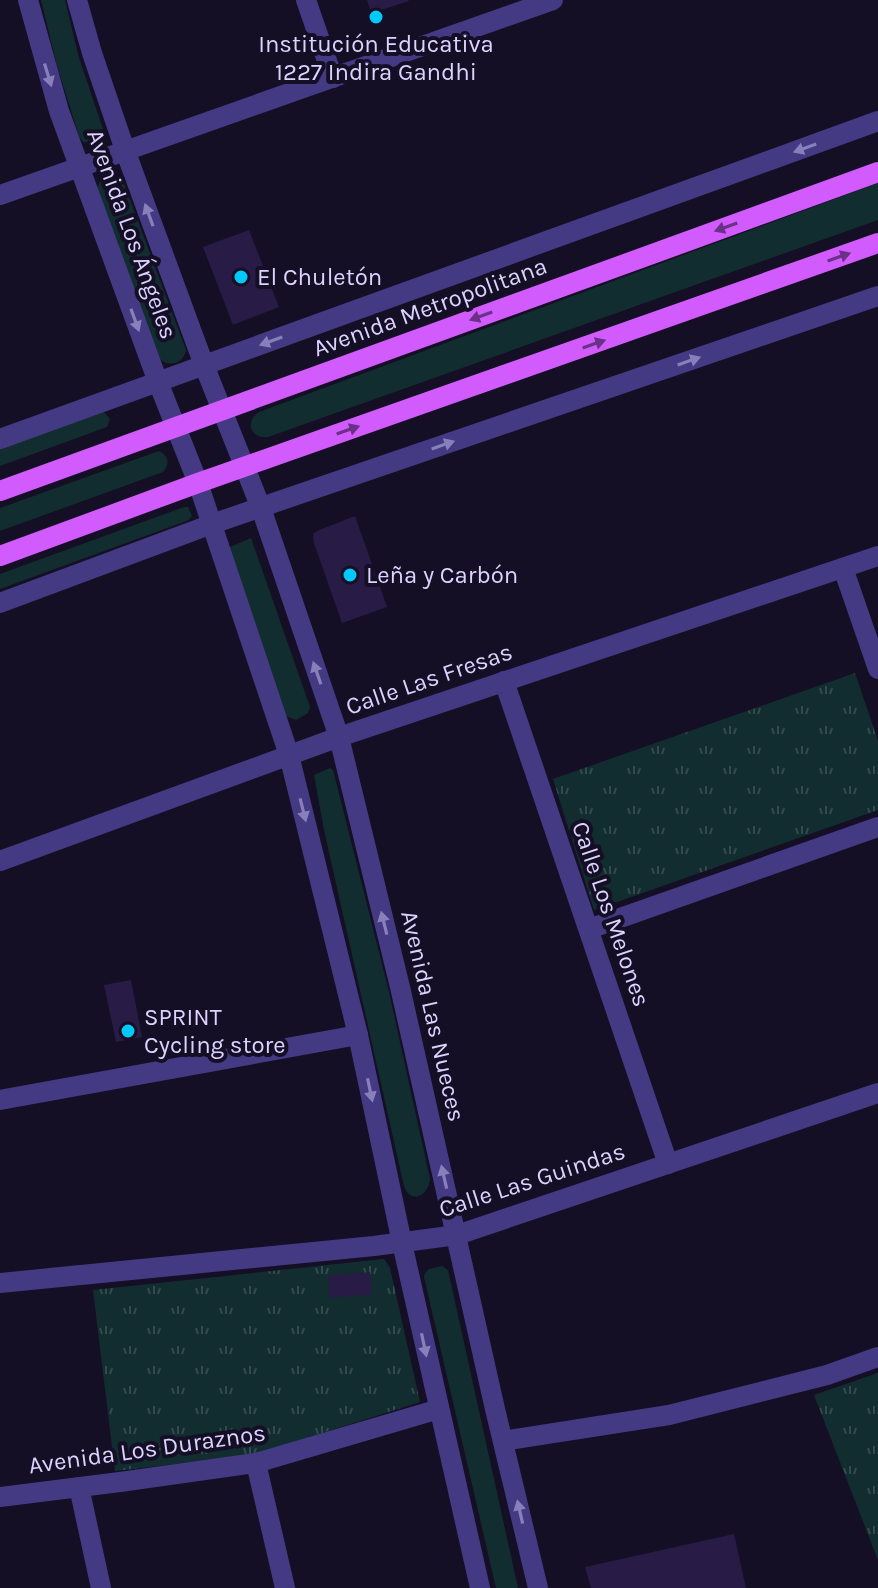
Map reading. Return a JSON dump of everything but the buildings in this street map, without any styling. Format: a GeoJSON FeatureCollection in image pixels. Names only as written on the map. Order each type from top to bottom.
{"type":"FeatureCollection","features":[{"type":"Feature","properties":{"kind":"main road","name":"Avenida Metropolitana"},"geometry":{"type":"LineString","coordinates":[[0,491],[878,172]]}},
{"type":"Feature","properties":{"kind":"main road"},"geometry":{"type":"LineString","coordinates":[[0,556],[244,466],[878,243]]}},
{"type":"Feature","properties":{"kind":"street","name":"Avenida Los Ángeles"},"geometry":{"type":"LineString","coordinates":[[28,0],[54,97],[198,483]]}},
{"type":"Feature","properties":{"kind":"street","name":"Avenida Los Ángeles"},"geometry":{"type":"LineString","coordinates":[[77,0],[125,150],[244,466]]}},
{"type":"Feature","properties":{"kind":"street"},"geometry":{"type":"LineString","coordinates":[[306,0],[333,78]]}},
{"type":"Feature","properties":{"kind":"street"},"geometry":{"type":"LineString","coordinates":[[0,195],[553,0]]}},
{"type":"Feature","properties":{"kind":"street","name":"Avenida Metropolitana"},"geometry":{"type":"LineString","coordinates":[[0,439],[878,121]]}},
{"type":"Feature","properties":{"kind":"street"},"geometry":{"type":"LineString","coordinates":[[0,603],[212,524],[878,296]]}},
{"type":"Feature","properties":{"kind":"street","name":"Avenida Las Nueces"},"geometry":{"type":"LineString","coordinates":[[244,466],[339,737],[400,987],[538,1588]]}},
{"type":"Feature","properties":{"kind":"street"},"geometry":{"type":"LineString","coordinates":[[198,483],[289,755],[358,1035],[480,1588]]}},
{"type":"Feature","properties":{"kind":"street","name":"Calle Las Fresas"},"geometry":{"type":"LineString","coordinates":[[0,861],[339,737],[878,556]]}},
{"type":"Feature","properties":{"kind":"street"},"geometry":{"type":"LineString","coordinates":[[843,568],[878,669]]}},
{"type":"Feature","properties":{"kind":"street","name":"Calle Los Melones"},"geometry":{"type":"LineString","coordinates":[[504,681],[668,1164]]}},
{"type":"Feature","properties":{"kind":"street"},"geometry":{"type":"LineString","coordinates":[[589,929],[878,827]]}},
{"type":"Feature","properties":{"kind":"street"},"geometry":{"type":"LineString","coordinates":[[0,1100],[358,1035]]}},
{"type":"Feature","properties":{"kind":"street","name":"Calle Las Guindas"},"geometry":{"type":"LineString","coordinates":[[0,1283],[457,1235],[878,1093]]}},
{"type":"Feature","properties":{"kind":"street"},"geometry":{"type":"LineString","coordinates":[[503,1441],[669,1415],[827,1375],[878,1357]]}},
{"type":"Feature","properties":{"kind":"street","name":"Avenida Los Duraznos"},"geometry":{"type":"LineString","coordinates":[[0,1497],[256,1463],[439,1409]]}},
{"type":"Feature","properties":{"kind":"street"},"geometry":{"type":"LineString","coordinates":[[256,1463],[285,1588]]}},
{"type":"Feature","properties":{"kind":"street"},"geometry":{"type":"LineString","coordinates":[[79,1487],[101,1588]]}},
{"type":"Feature","properties":{"kind":"green space"},"geometry":{"type":"Polygon","coordinates":[[[41,0],[65,0],[79,58],[103,129],[97,141],[83,142],[79,136],[41,0]]]}},
{"type":"Feature","properties":{"kind":"green space"},"geometry":{"type":"Polygon","coordinates":[[[112,175],[119,176],[123,181],[186,350],[176,363],[160,359],[98,190],[99,183],[112,175]]]}},
{"type":"Feature","properties":{"kind":"green space"},"geometry":{"type":"Polygon","coordinates":[[[878,183],[878,220],[268,437],[257,435],[252,429],[252,420],[259,412],[878,183]]]}},
{"type":"Feature","properties":{"kind":"green space"},"geometry":{"type":"Polygon","coordinates":[[[104,412],[110,419],[107,427],[0,466],[0,448],[104,412]]]}},
{"type":"Feature","properties":{"kind":"green space"},"geometry":{"type":"Polygon","coordinates":[[[159,451],[167,460],[163,472],[0,531],[0,508],[159,451]]]}},
{"type":"Feature","properties":{"kind":"green space"},"geometry":{"type":"Polygon","coordinates":[[[188,507],[192,516],[189,520],[0,589],[0,574],[188,507]]]}},
{"type":"Feature","properties":{"kind":"green space"},"geometry":{"type":"Polygon","coordinates":[[[251,538],[310,707],[308,713],[296,720],[286,716],[228,548],[251,538]]]}},
{"type":"Feature","properties":{"kind":"green space"},"geometry":{"type":"Polygon","coordinates":[[[855,673],[878,741],[878,810],[594,910],[553,779],[855,673]]]}},
{"type":"Feature","properties":{"kind":"green space"},"geometry":{"type":"Polygon","coordinates":[[[330,768],[389,992],[430,1179],[423,1194],[415,1197],[404,1186],[324,830],[314,775],[330,768]]]}},
{"type":"Feature","properties":{"kind":"green space"},"geometry":{"type":"Polygon","coordinates":[[[384,1259],[390,1268],[420,1402],[253,1455],[115,1471],[93,1290],[384,1259]]]}},
{"type":"Feature","properties":{"kind":"green space"},"geometry":{"type":"Polygon","coordinates":[[[442,1266],[448,1270],[518,1588],[496,1588],[424,1277],[429,1269],[442,1266]]]}},
{"type":"Feature","properties":{"kind":"green space"},"geometry":{"type":"Polygon","coordinates":[[[878,1373],[878,1560],[814,1395],[878,1373]]]}},
{"type":"Feature","properties":{"kind":"place","name":"Institución Educativa 1227 Indira Gandhi"},"geometry":{"type":"Point","coordinates":[376,17]}},
{"type":"Feature","properties":{"kind":"place","name":"El Chuletón"},"geometry":{"type":"Point","coordinates":[241,277]}},
{"type":"Feature","properties":{"kind":"place","name":"Leña y Carbón"},"geometry":{"type":"Point","coordinates":[350,575]}},
{"type":"Feature","properties":{"kind":"place","name":"SPRINT Cycling store"},"geometry":{"type":"Point","coordinates":[128,1031]}}]}
